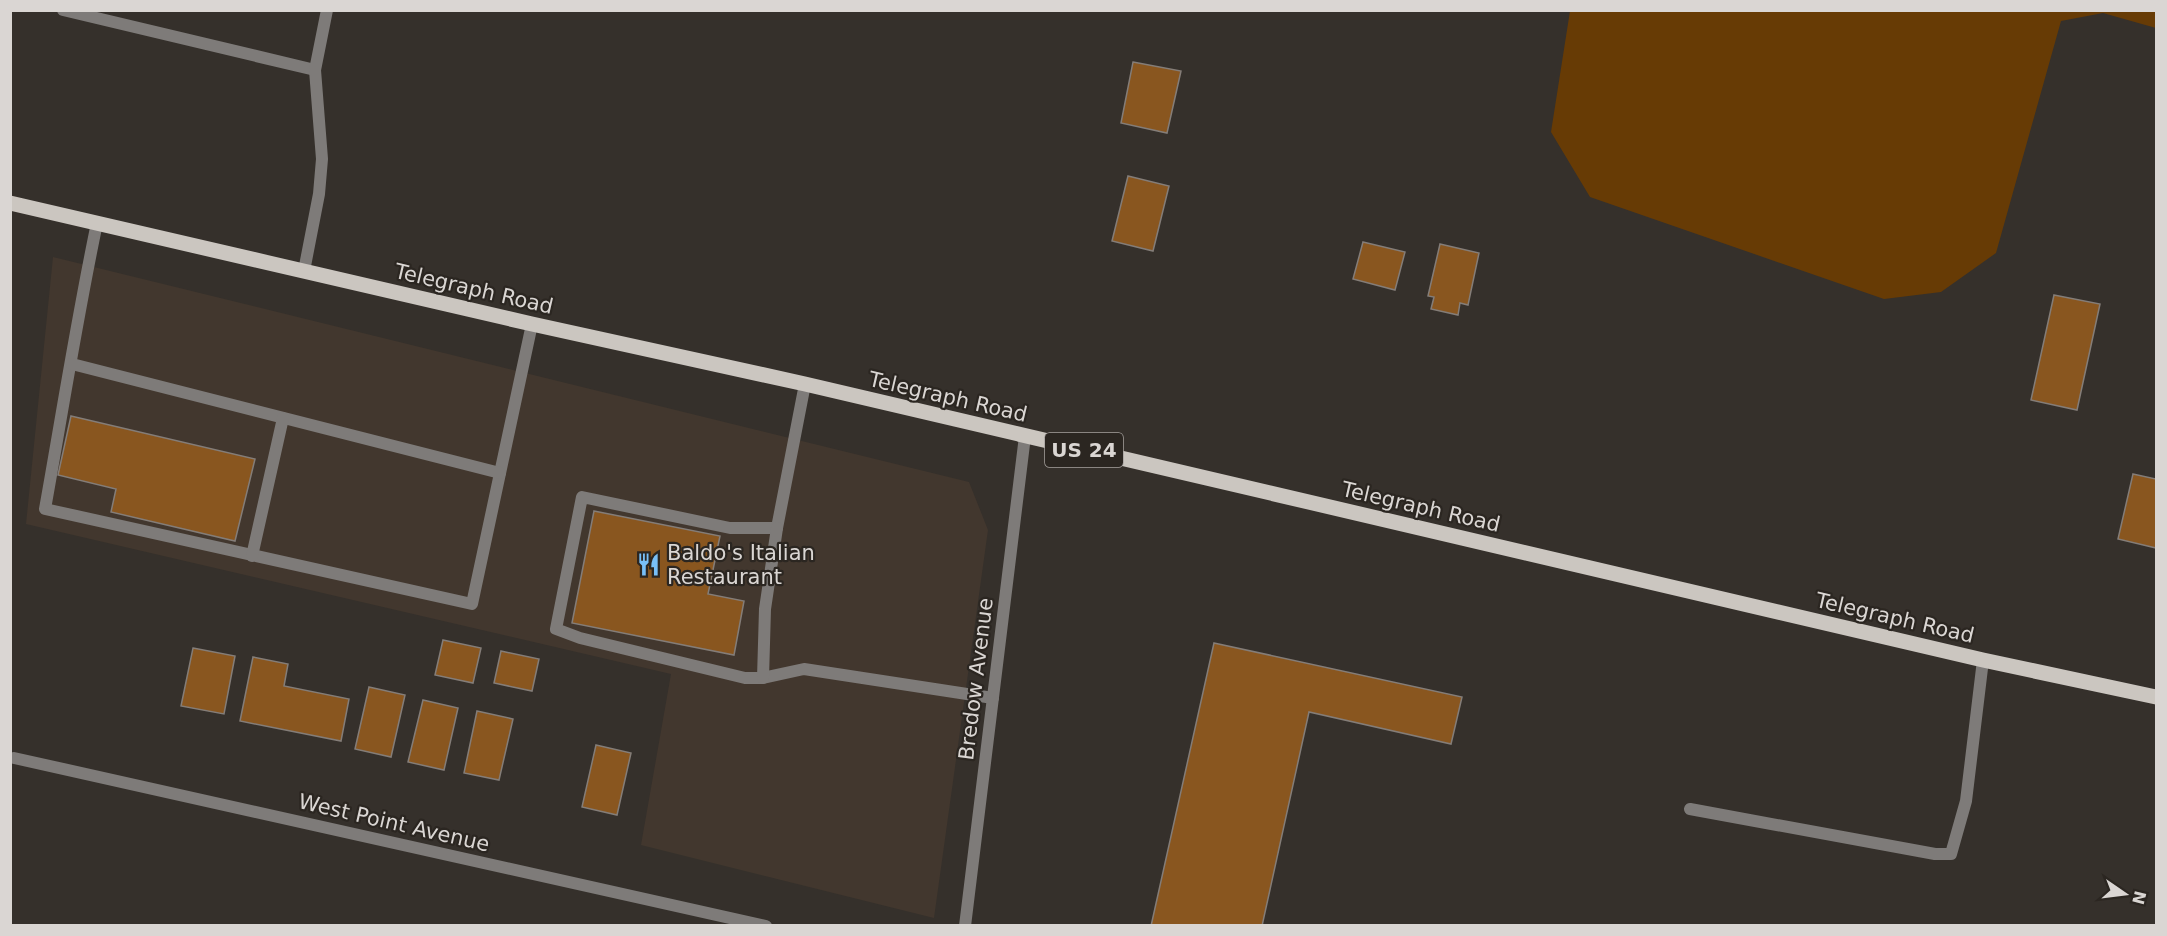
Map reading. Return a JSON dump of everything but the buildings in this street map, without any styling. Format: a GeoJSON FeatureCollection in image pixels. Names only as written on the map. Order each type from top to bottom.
{"type":"FeatureCollection","features":[{"type":"Feature","properties":{"kind":"main road","name":"Telegraph Road"},"geometry":{"type":"LineString","coordinates":[[10,203],[532,324],[805,384],[1983,660],[2157,698]]}},
{"type":"Feature","properties":{"kind":"street"},"geometry":{"type":"LineString","coordinates":[[63,10],[315,70]]}},
{"type":"Feature","properties":{"kind":"street"},"geometry":{"type":"LineString","coordinates":[[304,271],[319,194],[322,159],[315,70],[327,10]]}},
{"type":"Feature","properties":{"kind":"street"},"geometry":{"type":"LineString","coordinates":[[97,223],[75,324],[72,364],[45,509],[472,604],[532,324]]}},
{"type":"Feature","properties":{"kind":"street"},"geometry":{"type":"LineString","coordinates":[[72,364],[500,473]]}},
{"type":"Feature","properties":{"kind":"street"},"geometry":{"type":"LineString","coordinates":[[763,678],[765,609],[777,528],[805,384]]}},
{"type":"Feature","properties":{"kind":"street"},"geometry":{"type":"LineString","coordinates":[[252,556],[283,418]]}},
{"type":"Feature","properties":{"kind":"street","name":"Bredow Avenue"},"geometry":{"type":"LineString","coordinates":[[965,926],[1025,436]]}},
{"type":"Feature","properties":{"kind":"street"},"geometry":{"type":"LineString","coordinates":[[777,528],[730,528],[582,496],[556,628],[580,638],[745,678],[763,678],[804,669],[993,698]]}},
{"type":"Feature","properties":{"kind":"street"},"geometry":{"type":"LineString","coordinates":[[1690,809],[1935,854],[1951,854],[1966,801],[1983,660]]}},
{"type":"Feature","properties":{"kind":"street","name":"West Point Avenue"},"geometry":{"type":"LineString","coordinates":[[14,758],[766,926]]}},
{"type":"Feature","properties":{"kind":"shaded area"},"geometry":{"type":"Polygon","coordinates":[[[2156,10],[2156,28],[2103,13],[2061,21],[1996,253],[1941,292],[1884,299],[1590,197],[1551,132],[1570,11],[2156,10]]]}},
{"type":"Feature","properties":{"kind":"shaded area"},"geometry":{"type":"Polygon","coordinates":[[[53,257],[969,482],[988,530],[934,918],[641,845],[671,674],[26,524],[53,257]]]}},
{"type":"Feature","properties":{"kind":"place","name":"Baldo's Italian Restaurant"},"geometry":{"type":"Point","coordinates":[649,565]}}]}
